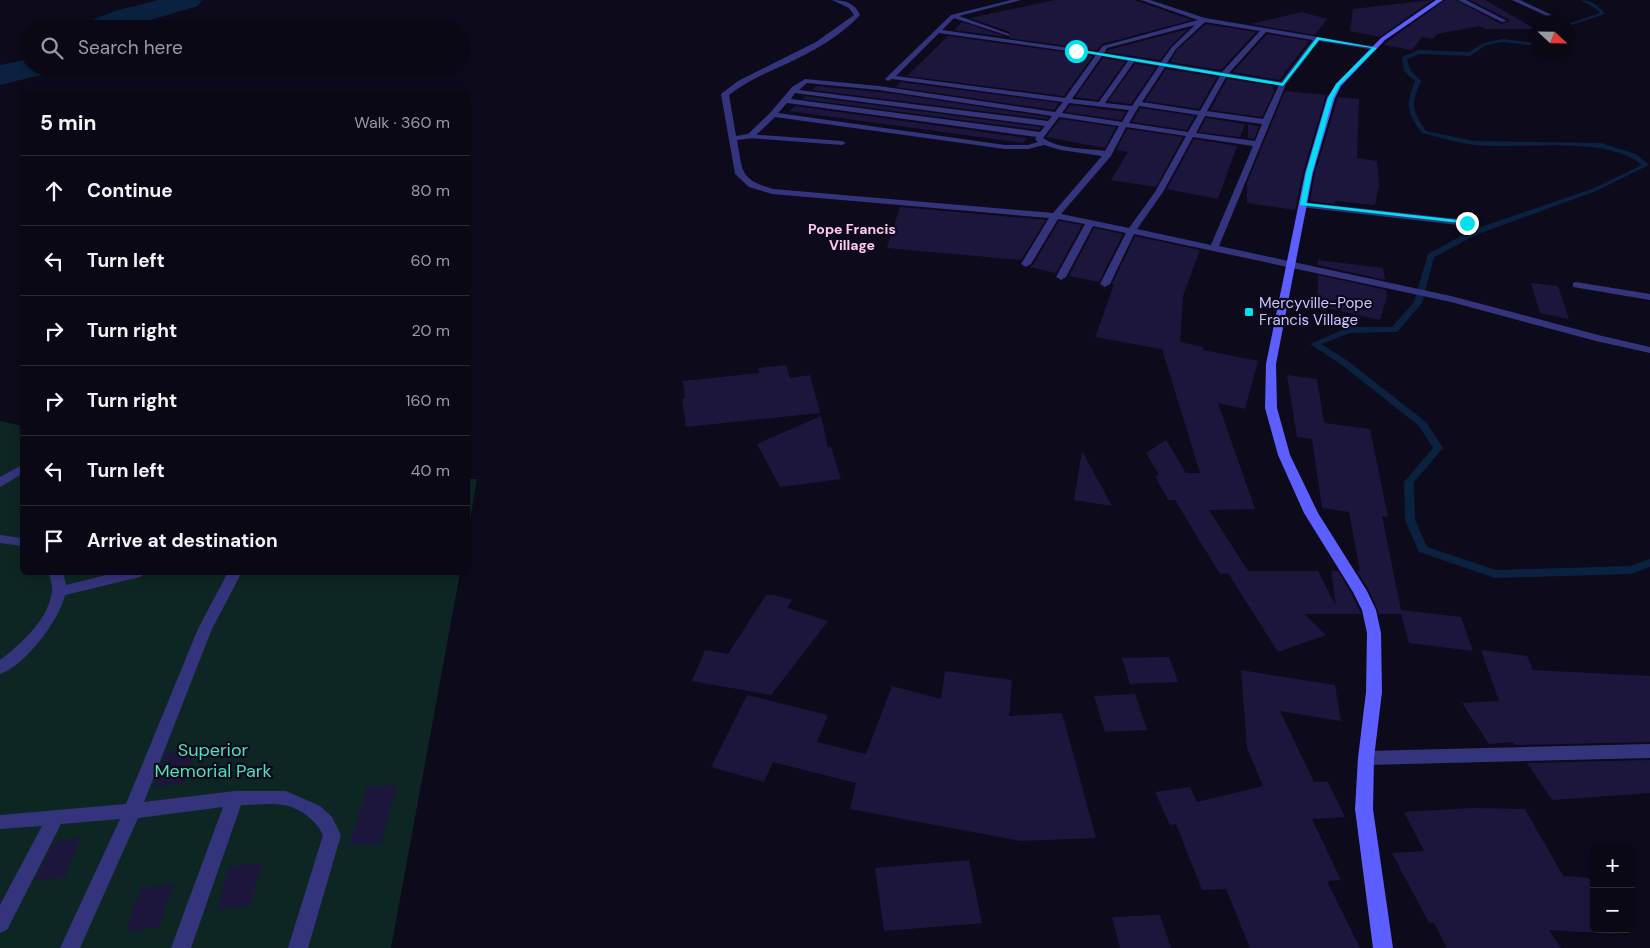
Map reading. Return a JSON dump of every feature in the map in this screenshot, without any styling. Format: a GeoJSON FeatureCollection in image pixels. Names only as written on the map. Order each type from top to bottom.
{"type":"FeatureCollection","features":[{"type":"Feature","properties":{"kind":"street"},"geometry":{"type":"LineString","coordinates":[[835,0],[846,3],[855,9],[857,15],[848,24],[794,57],[734,86],[725,94],[739,174],[752,185],[772,191],[1055,216],[1091,222],[1291,263],[1452,299],[1620,344],[1650,350]]}},
{"type":"Feature","properties":{"kind":"street"},"geometry":{"type":"LineString","coordinates":[[879,88],[953,16],[1018,0]]}},
{"type":"Feature","properties":{"kind":"street"},"geometry":{"type":"LineString","coordinates":[[1144,0],[1204,20],[1375,48]]}},
{"type":"Feature","properties":{"kind":"street"},"geometry":{"type":"LineString","coordinates":[[1383,948],[1364,809],[1366,758],[1374,692],[1374,633],[1369,610],[1360,591],[1311,513],[1284,455],[1271,408],[1272,364],[1309,173],[1331,98],[1338,85],[1383,39],[1440,0]]}},
{"type":"Feature","properties":{"kind":"street"},"geometry":{"type":"LineString","coordinates":[[1461,0],[1504,21]]}},
{"type":"Feature","properties":{"kind":"street"},"geometry":{"type":"LineString","coordinates":[[1515,0],[1549,15]]}},
{"type":"Feature","properties":{"kind":"street"},"geometry":{"type":"LineString","coordinates":[[953,16],[1033,45]]}},
{"type":"Feature","properties":{"kind":"street"},"geometry":{"type":"LineString","coordinates":[[773,115],[1005,147],[1028,147],[1043,139],[1056,114],[1069,100],[1106,47],[1204,20]]}},
{"type":"Feature","properties":{"kind":"street"},"geometry":{"type":"LineString","coordinates":[[1026,264],[1055,216],[1108,154],[1124,124],[1174,48],[1204,20]]}},
{"type":"Feature","properties":{"kind":"street"},"geometry":{"type":"LineString","coordinates":[[1104,284],[1132,230],[1159,192],[1224,74],[1265,30]]}},
{"type":"Feature","properties":{"kind":"street"},"geometry":{"type":"LineString","coordinates":[[936,31],[1133,59],[1283,84]]}},
{"type":"Feature","properties":{"kind":"street"},"geometry":{"type":"LineString","coordinates":[[1214,248],[1283,84],[1318,38]]}},
{"type":"Feature","properties":{"kind":"street"},"geometry":{"type":"LineString","coordinates":[[1101,104],[1133,59]]}},
{"type":"Feature","properties":{"kind":"street"},"geometry":{"type":"LineString","coordinates":[[890,76],[1101,104],[1137,106],[1266,122]]}},
{"type":"Feature","properties":{"kind":"street"},"geometry":{"type":"LineString","coordinates":[[750,136],[773,115],[793,91],[805,81],[814,81],[879,88],[1257,144]]}},
{"type":"Feature","properties":{"kind":"street"},"geometry":{"type":"LineString","coordinates":[[793,91],[1050,124]]}},
{"type":"Feature","properties":{"kind":"street"},"geometry":{"type":"LineString","coordinates":[[785,100],[1043,139],[1108,154]]}},
{"type":"Feature","properties":{"kind":"street"},"geometry":{"type":"LineString","coordinates":[[732,139],[750,136],[842,144]]}},
{"type":"Feature","properties":{"kind":"street"},"geometry":{"type":"LineString","coordinates":[[1303,205],[1467,223]]}},
{"type":"Feature","properties":{"kind":"street"},"geometry":{"type":"LineString","coordinates":[[1061,277],[1091,222]]}},
{"type":"Feature","properties":{"kind":"street"},"geometry":{"type":"LineString","coordinates":[[1576,286],[1650,297]]}},
{"type":"Feature","properties":{"kind":"street"},"geometry":{"type":"LineString","coordinates":[[0,483],[20,470]]}},
{"type":"Feature","properties":{"kind":"street"},"geometry":{"type":"LineString","coordinates":[[0,539],[20,542]]}},
{"type":"Feature","properties":{"kind":"street"},"geometry":{"type":"LineString","coordinates":[[0,668],[14,658],[46,623],[60,591],[57,575]]}},
{"type":"Feature","properties":{"kind":"street"},"geometry":{"type":"LineString","coordinates":[[60,591],[127,575]]}},
{"type":"Feature","properties":{"kind":"street"},"geometry":{"type":"LineString","coordinates":[[70,948],[132,811],[205,629],[234,575]]}},
{"type":"Feature","properties":{"kind":"street"},"geometry":{"type":"LineString","coordinates":[[1366,758],[1650,750]]}},
{"type":"Feature","properties":{"kind":"street"},"geometry":{"type":"LineString","coordinates":[[181,948],[235,798]]}},
{"type":"Feature","properties":{"kind":"street"},"geometry":{"type":"LineString","coordinates":[[0,822],[132,811],[235,798],[286,798],[314,811],[326,822],[332,835],[298,948]]}},
{"type":"Feature","properties":{"kind":"street"},"geometry":{"type":"LineString","coordinates":[[0,924],[56,817]]}},
{"type":"Feature","properties":{"kind":"green space","name":"Superior Memorial Park"},"geometry":{"type":"Polygon","coordinates":[[[0,421],[20,426],[20,575],[460,575],[391,948],[0,948],[0,421]]]}},
{"type":"Feature","properties":{"kind":"green space"},"geometry":{"type":"Polygon","coordinates":[[[470,479],[477,479],[470,520],[470,479]]]}},
{"type":"Feature","properties":{"kind":"building"},"geometry":{"type":"Polygon","coordinates":[[[1055,0],[1134,0],[1192,20],[1102,44],[1097,50],[1009,38],[1010,32],[970,18],[1055,0]]]}},
{"type":"Feature","properties":{"kind":"building"},"geometry":{"type":"Polygon","coordinates":[[[1432,0],[1380,37],[1350,31],[1353,9],[1432,0]]]}},
{"type":"Feature","properties":{"kind":"building"},"geometry":{"type":"Polygon","coordinates":[[[1445,0],[1456,0],[1501,24],[1509,22],[1508,19],[1470,0],[1485,0],[1530,26],[1530,29],[1486,29],[1480,26],[1437,34],[1433,39],[1422,37],[1412,50],[1383,45],[1445,0]]]}},
{"type":"Feature","properties":{"kind":"building"},"geometry":{"type":"Polygon","coordinates":[[[1302,12],[1327,19],[1315,35],[1251,24],[1302,12]]]}},
{"type":"Feature","properties":{"kind":"building"},"geometry":{"type":"Polygon","coordinates":[[[962,22],[1007,37],[954,30],[962,22]]]}},
{"type":"Feature","properties":{"kind":"building"},"geometry":{"type":"Polygon","coordinates":[[[1206,24],[1256,32],[1221,70],[1170,62],[1177,50],[1206,24]]]}},
{"type":"Feature","properties":{"kind":"building"},"geometry":{"type":"Polygon","coordinates":[[[1188,29],[1160,60],[1107,52],[1108,50],[1188,29]]]}},
{"type":"Feature","properties":{"kind":"building"},"geometry":{"type":"Polygon","coordinates":[[[1267,34],[1309,41],[1279,80],[1233,72],[1267,34]]]}},
{"type":"Feature","properties":{"kind":"building"},"geometry":{"type":"Polygon","coordinates":[[[948,36],[1093,56],[1064,96],[907,76],[948,36]]]}},
{"type":"Feature","properties":{"kind":"building"},"geometry":{"type":"Polygon","coordinates":[[[1103,58],[1125,62],[1098,100],[1075,97],[1103,58]]]}},
{"type":"Feature","properties":{"kind":"building"},"geometry":{"type":"Polygon","coordinates":[[[1135,64],[1156,67],[1131,104],[1108,101],[1135,64]]]}},
{"type":"Feature","properties":{"kind":"building"},"geometry":{"type":"Polygon","coordinates":[[[1166,69],[1217,77],[1199,109],[1145,101],[1166,69]]]}},
{"type":"Feature","properties":{"kind":"building"},"geometry":{"type":"Polygon","coordinates":[[[1227,79],[1274,86],[1272,89],[1275,90],[1262,117],[1249,115],[1249,113],[1248,115],[1210,110],[1227,79]]]}},
{"type":"Feature","properties":{"kind":"building"},"geometry":{"type":"Polygon","coordinates":[[[900,82],[1059,103],[1054,110],[896,87],[900,82]]]}},
{"type":"Feature","properties":{"kind":"building"},"geometry":{"type":"Polygon","coordinates":[[[816,86],[889,93],[1048,117],[1047,119],[812,90],[816,86]]]}},
{"type":"Feature","properties":{"kind":"building"},"geometry":{"type":"Polygon","coordinates":[[[1285,91],[1326,95],[1303,172],[1295,210],[1247,203],[1247,183],[1285,91]]]}},
{"type":"Feature","properties":{"kind":"building"},"geometry":{"type":"Polygon","coordinates":[[[805,96],[1041,127],[1039,130],[802,99],[805,96]]]}},
{"type":"Feature","properties":{"kind":"building"},"geometry":{"type":"Polygon","coordinates":[[[1338,97],[1359,99],[1357,158],[1377,161],[1379,185],[1375,205],[1335,201],[1335,204],[1310,201],[1315,173],[1338,97]]]}},
{"type":"Feature","properties":{"kind":"building"},"geometry":{"type":"Polygon","coordinates":[[[1070,105],[1126,112],[1121,120],[1065,112],[1070,105]]]}},
{"type":"Feature","properties":{"kind":"building"},"geometry":{"type":"Polygon","coordinates":[[[795,106],[1027,138],[1023,143],[789,111],[795,106]]]}},
{"type":"Feature","properties":{"kind":"building"},"geometry":{"type":"Polygon","coordinates":[[[1140,108],[1195,116],[1187,130],[1132,122],[1140,108]]]}},
{"type":"Feature","properties":{"kind":"building"},"geometry":{"type":"Polygon","coordinates":[[[1206,118],[1245,124],[1240,137],[1199,132],[1206,118]]]}},
{"type":"Feature","properties":{"kind":"building"},"geometry":{"type":"Polygon","coordinates":[[[1060,119],[1116,127],[1105,148],[1046,137],[1060,119]]]}},
{"type":"Feature","properties":{"kind":"building"},"geometry":{"type":"Polygon","coordinates":[[[1248,124],[1259,126],[1254,139],[1248,138],[1248,124]]]}},
{"type":"Feature","properties":{"kind":"building"},"geometry":{"type":"Polygon","coordinates":[[[1127,129],[1183,137],[1156,187],[1111,180],[1128,152],[1116,150],[1127,129]]]}},
{"type":"Feature","properties":{"kind":"building"},"geometry":{"type":"Polygon","coordinates":[[[1194,139],[1237,146],[1218,199],[1167,189],[1194,139]]]}},
{"type":"Feature","properties":{"kind":"building"},"geometry":{"type":"Polygon","coordinates":[[[900,207],[1046,220],[1021,260],[887,248],[900,207]]]}},
{"type":"Feature","properties":{"kind":"building"},"geometry":{"type":"Polygon","coordinates":[[[1059,221],[1082,225],[1056,273],[1029,267],[1033,265],[1059,221]]]}},
{"type":"Feature","properties":{"kind":"building"},"geometry":{"type":"Polygon","coordinates":[[[1094,228],[1123,234],[1099,282],[1069,276],[1094,228]]]}},
{"type":"Feature","properties":{"kind":"building"},"geometry":{"type":"Polygon","coordinates":[[[1135,236],[1200,250],[1183,296],[1180,342],[1203,347],[1203,350],[1258,361],[1245,409],[1218,403],[1255,509],[1209,510],[1248,571],[1318,571],[1336,606],[1331,571],[1338,571],[1361,614],[1304,614],[1326,635],[1278,652],[1228,573],[1220,574],[1175,500],[1168,500],[1155,476],[1159,475],[1146,453],[1166,440],[1186,473],[1200,473],[1162,349],[1095,337],[1114,285],[1112,284],[1135,236]]]}},
{"type":"Feature","properties":{"kind":"building"},"geometry":{"type":"Polygon","coordinates":[[[1318,260],[1383,268],[1385,280],[1318,265],[1318,260]]]}},
{"type":"Feature","properties":{"kind":"building"},"geometry":{"type":"Polygon","coordinates":[[[1318,275],[1386,290],[1387,296],[1380,320],[1318,306],[1318,275]]]}},
{"type":"Feature","properties":{"kind":"building"},"geometry":{"type":"Polygon","coordinates":[[[1531,283],[1558,286],[1569,319],[1540,313],[1531,283]]]}},
{"type":"Feature","properties":{"kind":"building"},"geometry":{"type":"Polygon","coordinates":[[[786,365],[790,378],[810,375],[820,413],[686,427],[682,399],[685,398],[683,381],[759,373],[758,368],[786,365]]]}},
{"type":"Feature","properties":{"kind":"building"},"geometry":{"type":"Polygon","coordinates":[[[1287,375],[1317,379],[1324,423],[1370,429],[1388,517],[1382,516],[1401,610],[1461,617],[1473,651],[1409,643],[1401,614],[1379,614],[1369,590],[1357,571],[1360,571],[1349,512],[1322,508],[1312,439],[1297,437],[1287,375]]]}},
{"type":"Feature","properties":{"kind":"building"},"geometry":{"type":"Polygon","coordinates":[[[821,416],[828,447],[831,447],[841,479],[780,487],[757,444],[821,416]]]}},
{"type":"Feature","properties":{"kind":"building"},"geometry":{"type":"Polygon","coordinates":[[[1082,451],[1112,506],[1074,500],[1082,451]]]}},
{"type":"Feature","properties":{"kind":"building"},"geometry":{"type":"Polygon","coordinates":[[[766,595],[774,595],[792,600],[787,608],[828,621],[771,695],[692,681],[705,650],[728,654],[766,595]]]}},
{"type":"Feature","properties":{"kind":"building"},"geometry":{"type":"Polygon","coordinates":[[[1481,650],[1527,656],[1533,670],[1650,676],[1650,742],[1515,745],[1513,742],[1489,744],[1462,703],[1499,701],[1481,650]]]}},
{"type":"Feature","properties":{"kind":"building"},"geometry":{"type":"Polygon","coordinates":[[[1169,657],[1178,682],[1130,684],[1122,658],[1169,657]]]}},
{"type":"Feature","properties":{"kind":"building"},"geometry":{"type":"Polygon","coordinates":[[[1241,670],[1335,685],[1341,721],[1280,711],[1314,782],[1328,782],[1345,817],[1312,819],[1341,880],[1327,881],[1360,948],[1250,948],[1226,889],[1202,890],[1176,824],[1170,825],[1155,792],[1190,787],[1197,802],[1263,786],[1247,748],[1241,670]]]}},
{"type":"Feature","properties":{"kind":"building"},"geometry":{"type":"Polygon","coordinates":[[[945,671],[1012,680],[1009,716],[1062,713],[1096,838],[1020,841],[850,809],[856,783],[773,762],[764,782],[711,767],[747,695],[828,715],[817,742],[866,754],[892,686],[941,699],[945,671]]]}},
{"type":"Feature","properties":{"kind":"building"},"geometry":{"type":"Polygon","coordinates":[[[1135,694],[1147,730],[1105,732],[1094,696],[1135,694]]]}},
{"type":"Feature","properties":{"kind":"building"},"geometry":{"type":"Polygon","coordinates":[[[195,749],[184,783],[153,787],[166,752],[195,749]]]}},
{"type":"Feature","properties":{"kind":"building"},"geometry":{"type":"Polygon","coordinates":[[[1650,760],[1650,793],[1552,800],[1527,763],[1650,760]]]}},
{"type":"Feature","properties":{"kind":"building"},"geometry":{"type":"Polygon","coordinates":[[[397,785],[381,843],[350,845],[367,787],[397,785]]]}},
{"type":"Feature","properties":{"kind":"building"},"geometry":{"type":"Polygon","coordinates":[[[1472,808],[1525,809],[1563,876],[1589,878],[1590,880],[1590,932],[1549,930],[1561,948],[1447,948],[1434,923],[1429,923],[1392,853],[1424,851],[1404,812],[1472,808]]]}},
{"type":"Feature","properties":{"kind":"building"},"geometry":{"type":"Polygon","coordinates":[[[81,837],[65,877],[34,881],[55,841],[81,837]]]}},
{"type":"Feature","properties":{"kind":"building"},"geometry":{"type":"Polygon","coordinates":[[[969,860],[982,923],[884,931],[875,868],[969,860]]]}},
{"type":"Feature","properties":{"kind":"building"},"geometry":{"type":"Polygon","coordinates":[[[262,863],[251,905],[217,910],[229,867],[262,863]]]}},
{"type":"Feature","properties":{"kind":"building"},"geometry":{"type":"Polygon","coordinates":[[[173,884],[159,927],[125,932],[140,889],[173,884]]]}},
{"type":"Feature","properties":{"kind":"building"},"geometry":{"type":"Polygon","coordinates":[[[1160,915],[1171,948],[1120,948],[1112,917],[1160,915]]]}},
{"type":"Feature","properties":{"kind":"waterway"},"geometry":{"type":"LineString","coordinates":[[119,20],[188,0]]}},
{"type":"Feature","properties":{"kind":"waterway"},"geometry":{"type":"LineString","coordinates":[[1575,23],[1603,14],[1598,8],[1583,0]]}},
{"type":"Feature","properties":{"kind":"waterway"},"geometry":{"type":"LineString","coordinates":[[1530,44],[1502,40],[1493,41],[1477,48],[1470,54],[1419,52],[1404,58],[1407,71],[1418,81],[1410,108],[1414,118],[1424,132],[1474,143],[1601,145],[1634,155],[1646,165],[1594,190],[1475,232],[1431,256],[1418,303],[1394,330],[1349,330],[1314,344],[1345,363],[1423,424],[1438,448],[1409,482],[1410,520],[1423,549],[1495,574],[1631,570],[1650,563]]}},
{"type":"Feature","properties":{"kind":"waterway"},"geometry":{"type":"LineString","coordinates":[[0,75],[20,70]]}},
{"type":"Feature","properties":{"kind":"place","name":"Mercyville-Pope Francis Village"},"geometry":{"type":"Point","coordinates":[1249,312]}},
{"type":"Feature","properties":{"kind":"district","name":"Pope Francis Village"},"geometry":{"type":"Point","coordinates":[852,237]}},
{"type":"Feature","properties":{"kind":"route"},"geometry":{"type":"LineString","coordinates":[[1076,51],[1283,84],[1318,38],[1375,48],[1338,85],[1331,98],[1309,173],[1303,205],[1467,223]]}}]}
